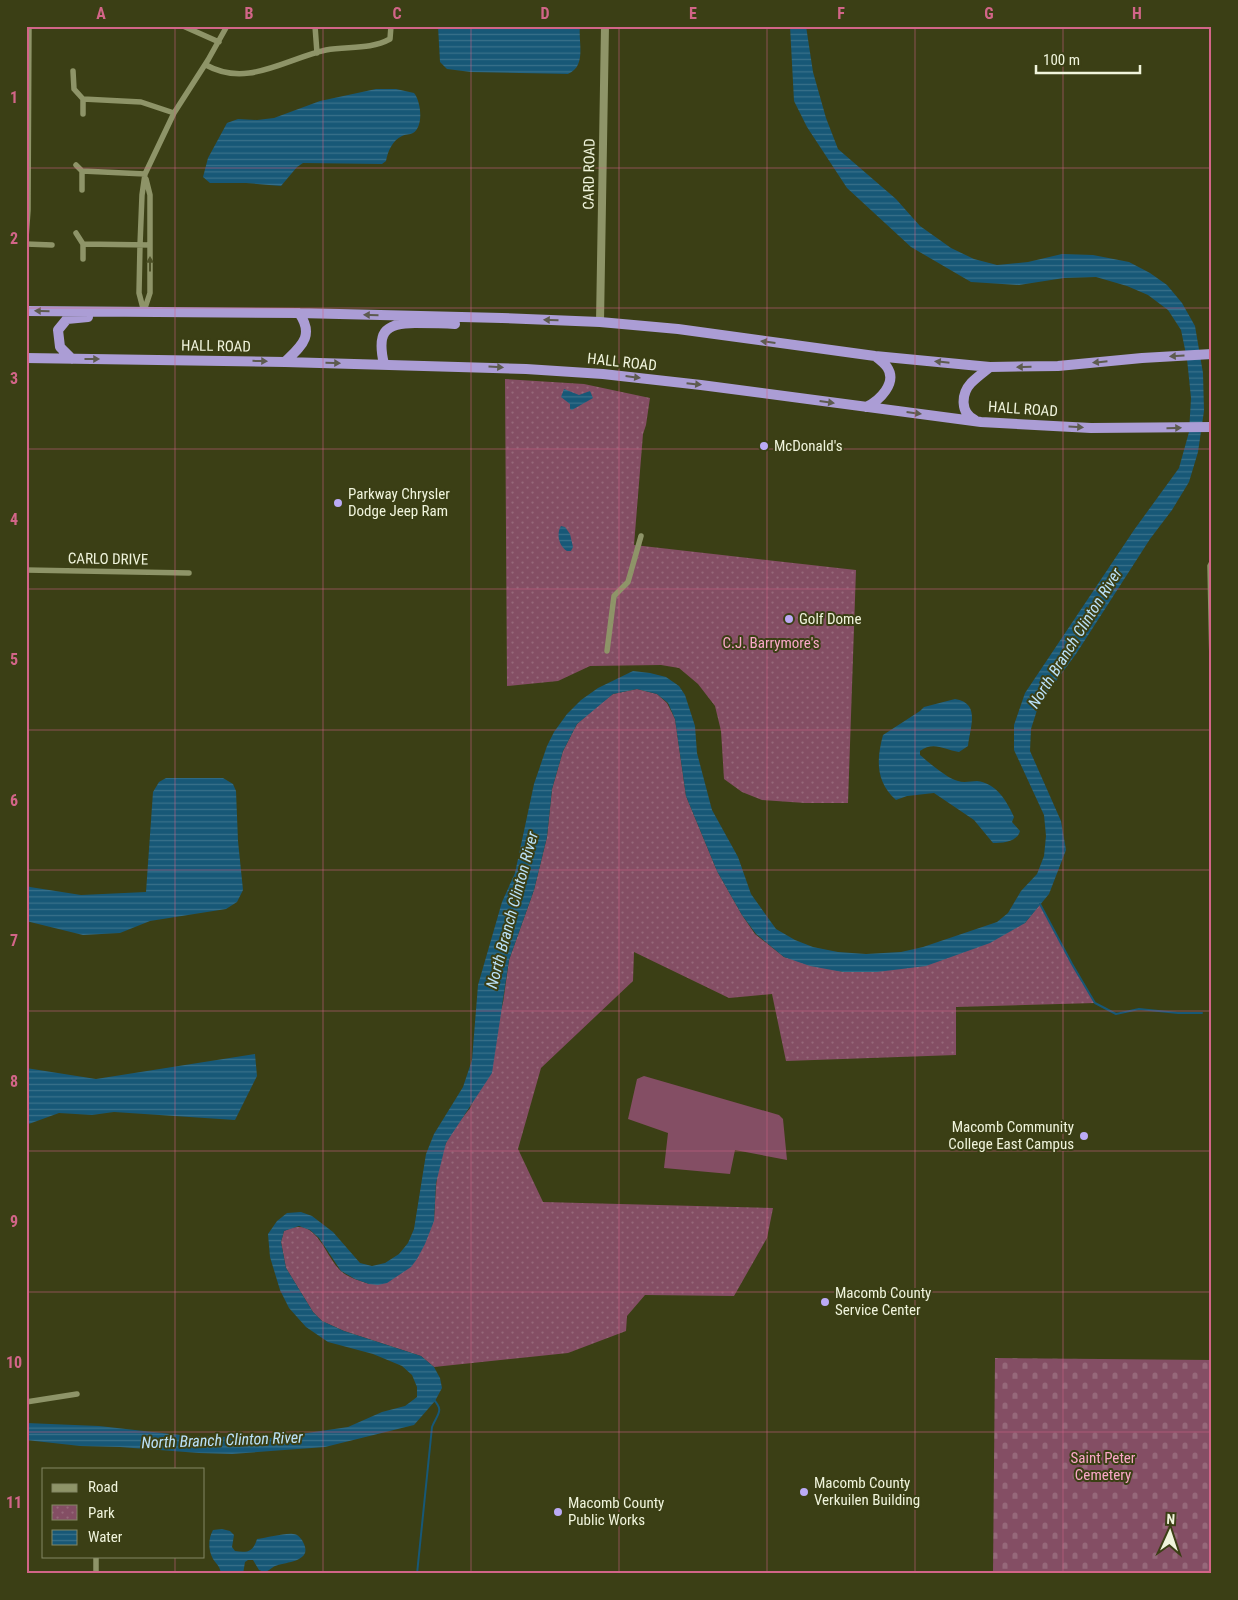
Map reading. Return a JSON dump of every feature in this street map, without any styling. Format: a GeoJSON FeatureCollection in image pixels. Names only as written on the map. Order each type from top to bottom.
{"type":"FeatureCollection","features":[{"type":"Feature","properties":{"kind":"highway"},"geometry":{"type":"LineString","coordinates":[[26,311],[299,313],[600,322],[678,330],[875,356],[990,367],[1058,366],[1212,354]]}},
{"type":"Feature","properties":{"kind":"highway"},"geometry":{"type":"LineString","coordinates":[[72,359],[60,346],[58,337],[58,330],[67,319],[144,312]]}},
{"type":"Feature","properties":{"kind":"highway"},"geometry":{"type":"LineString","coordinates":[[285,362],[303,344],[306,334],[306,327],[299,313]]}},
{"type":"Feature","properties":{"kind":"highway"},"geometry":{"type":"LineString","coordinates":[[384,364],[381,340],[384,331],[389,326],[403,323],[471,324],[490,318]]}},
{"type":"Feature","properties":{"kind":"highway"},"geometry":{"type":"LineString","coordinates":[[865,407],[882,397],[889,381],[890,373],[887,367],[875,356]]}},
{"type":"Feature","properties":{"kind":"highway","name":"HALL ROAD"},"geometry":{"type":"LineString","coordinates":[[26,358],[384,364],[526,369],[603,374],[700,385],[981,422],[1091,428],[1211,427]]}},
{"type":"Feature","properties":{"kind":"highway"},"geometry":{"type":"LineString","coordinates":[[981,422],[973,420],[967,415],[964,410],[964,401],[966,392],[971,384],[990,367]]}},
{"type":"Feature","properties":{"kind":"street"},"geometry":{"type":"LineString","coordinates":[[26,238],[28,210],[27,116],[29,26]]}},
{"type":"Feature","properties":{"kind":"street"},"geometry":{"type":"LineString","coordinates":[[183,26],[219,42]]}},
{"type":"Feature","properties":{"kind":"street"},"geometry":{"type":"LineString","coordinates":[[144,312],[139,293],[142,195],[145,174],[174,113],[206,64],[227,26]]}},
{"type":"Feature","properties":{"kind":"street"},"geometry":{"type":"LineString","coordinates":[[315,26],[317,53]]}},
{"type":"Feature","properties":{"kind":"street"},"geometry":{"type":"LineString","coordinates":[[206,64],[224,73],[247,74],[266,70],[326,50],[378,46],[390,40],[391,26]]}},
{"type":"Feature","properties":{"kind":"street","name":"CARD ROAD"},"geometry":{"type":"LineString","coordinates":[[600,322],[605,26]]}},
{"type":"Feature","properties":{"kind":"street"},"geometry":{"type":"LineString","coordinates":[[73,71],[74,89],[83,99],[83,114]]}},
{"type":"Feature","properties":{"kind":"street"},"geometry":{"type":"LineString","coordinates":[[83,99],[140,102],[174,113]]}},
{"type":"Feature","properties":{"kind":"street"},"geometry":{"type":"LineString","coordinates":[[76,165],[82,171],[145,174]]}},
{"type":"Feature","properties":{"kind":"street"},"geometry":{"type":"LineString","coordinates":[[82,171],[82,190]]}},
{"type":"Feature","properties":{"kind":"street"},"geometry":{"type":"LineString","coordinates":[[144,312],[150,293],[150,195],[145,174]]}},
{"type":"Feature","properties":{"kind":"street"},"geometry":{"type":"LineString","coordinates":[[76,233],[83,244],[83,259]]}},
{"type":"Feature","properties":{"kind":"street"},"geometry":{"type":"LineString","coordinates":[[26,244],[52,245]]}},
{"type":"Feature","properties":{"kind":"street"},"geometry":{"type":"LineString","coordinates":[[83,244],[150,246]]}},
{"type":"Feature","properties":{"kind":"street"},"geometry":{"type":"LineString","coordinates":[[607,651],[614,596],[628,582],[641,536]]}},
{"type":"Feature","properties":{"kind":"street"},"geometry":{"type":"LineString","coordinates":[[1212,562],[1210,566],[1212,664]]}},
{"type":"Feature","properties":{"kind":"street","name":"CARLO DRIVE"},"geometry":{"type":"LineString","coordinates":[[26,570],[189,573]]}},
{"type":"Feature","properties":{"kind":"street"},"geometry":{"type":"LineString","coordinates":[[26,1402],[77,1394]]}},
{"type":"Feature","properties":{"kind":"street"},"geometry":{"type":"LineString","coordinates":[[96,1558],[96,1574]]}},
{"type":"Feature","properties":{"kind":"green space","name":"C.J. Barrymore's"},"geometry":{"type":"Polygon","coordinates":[[[505,379],[584,384],[650,398],[643,434],[634,545],[856,570],[848,803],[762,800],[742,792],[724,779],[721,731],[715,706],[698,684],[679,668],[661,665],[590,666],[558,681],[507,686],[505,379]]]}},
{"type":"Feature","properties":{"kind":"green space"},"geometry":{"type":"Polygon","coordinates":[[[637,689],[657,694],[667,703],[675,719],[686,796],[717,871],[755,934],[784,957],[843,972],[1025,923],[1040,904],[1095,1003],[956,1007],[956,1055],[786,1061],[772,994],[729,998],[634,952],[633,981],[541,1068],[518,1149],[543,1202],[773,1208],[767,1238],[734,1296],[645,1295],[627,1316],[626,1331],[568,1353],[434,1367],[421,1356],[344,1331],[322,1321],[313,1312],[286,1268],[281,1242],[284,1231],[295,1227],[304,1228],[312,1232],[341,1271],[350,1277],[369,1284],[434,1221],[437,1181],[442,1152],[457,1124],[471,1107],[503,1003],[509,960],[534,890],[547,837],[552,789],[563,751],[577,724],[595,708],[613,694],[637,689]]]}},
{"type":"Feature","properties":{"kind":"green space"},"geometry":{"type":"Polygon","coordinates":[[[644,1076],[779,1115],[783,1119],[787,1160],[735,1150],[730,1174],[664,1168],[668,1133],[628,1119],[637,1079],[644,1076]]]}},
{"type":"Feature","properties":{"kind":"green space","name":"Saint Peter Cemetery"},"geometry":{"type":"Polygon","coordinates":[[[995,1358],[1212,1360],[1212,1574],[993,1574],[995,1358]]]}},
{"type":"Feature","properties":{"kind":"water"},"geometry":{"type":"Polygon","coordinates":[[[438,26],[580,26],[580,60],[574,70],[568,74],[471,72],[447,69],[440,62],[438,26]]]}},
{"type":"Feature","properties":{"kind":"water","name":"North Branch Clinton River"},"geometry":{"type":"Polygon","coordinates":[[[790,26],[806,26],[813,72],[826,118],[838,149],[896,199],[920,226],[951,248],[974,259],[997,265],[1028,262],[1062,254],[1093,255],[1129,262],[1167,285],[1182,303],[1195,326],[1203,373],[1204,411],[1198,452],[1189,482],[1076,654],[1039,704],[1031,729],[1030,751],[1061,821],[1066,850],[1049,894],[1025,923],[990,943],[926,966],[877,972],[843,972],[810,966],[784,957],[756,934],[742,915],[717,871],[686,796],[675,719],[668,703],[657,694],[637,689],[613,694],[577,724],[563,751],[552,789],[547,837],[534,890],[509,960],[492,1073],[446,1143],[436,1183],[434,1221],[417,1259],[411,1267],[387,1283],[369,1284],[341,1271],[319,1238],[310,1230],[299,1226],[284,1231],[281,1242],[286,1268],[313,1312],[322,1321],[344,1331],[421,1356],[434,1367],[440,1378],[442,1388],[435,1401],[414,1425],[325,1447],[232,1454],[80,1446],[26,1440],[26,1423],[99,1426],[189,1436],[273,1438],[348,1427],[382,1412],[405,1406],[417,1397],[417,1387],[412,1375],[402,1366],[373,1354],[328,1342],[306,1327],[289,1308],[280,1290],[270,1257],[268,1234],[277,1221],[287,1213],[301,1212],[312,1216],[333,1232],[360,1263],[372,1266],[385,1263],[399,1254],[408,1243],[414,1229],[426,1154],[434,1134],[463,1087],[472,1060],[478,985],[502,902],[515,873],[534,784],[547,746],[567,714],[581,700],[598,688],[633,671],[666,677],[679,686],[685,695],[695,726],[697,753],[712,810],[738,857],[751,894],[776,929],[795,940],[813,947],[838,952],[866,954],[901,952],[923,947],[997,922],[1008,913],[1021,891],[1037,874],[1044,856],[1046,836],[1044,815],[1014,750],[1014,725],[1025,693],[1134,530],[1179,468],[1189,432],[1191,398],[1187,359],[1181,330],[1168,310],[1148,295],[1127,286],[1096,277],[1064,278],[1019,285],[971,282],[911,247],[847,188],[807,127],[794,101],[790,26]]]}},
{"type":"Feature","properties":{"kind":"water"},"geometry":{"type":"Polygon","coordinates":[[[376,89],[396,89],[414,93],[420,108],[420,120],[416,130],[412,134],[403,135],[393,143],[386,161],[382,164],[303,163],[297,167],[281,186],[246,183],[210,183],[203,177],[208,158],[227,123],[238,119],[257,120],[274,118],[320,101],[376,89]]]}},
{"type":"Feature","properties":{"kind":"water"},"geometry":{"type":"Polygon","coordinates":[[[564,389],[579,395],[590,391],[593,398],[572,410],[570,409],[570,404],[561,397],[564,389]]]}},
{"type":"Feature","properties":{"kind":"water"},"geometry":{"type":"Polygon","coordinates":[[[561,526],[565,527],[570,534],[573,547],[571,551],[564,549],[560,543],[559,529],[561,526]]]}},
{"type":"Feature","properties":{"kind":"water"},"geometry":{"type":"Polygon","coordinates":[[[955,699],[963,701],[971,711],[972,724],[968,746],[959,752],[935,746],[920,751],[920,755],[954,780],[984,782],[995,789],[1008,805],[1014,817],[1012,822],[1020,831],[1013,840],[993,843],[974,820],[934,793],[907,796],[896,800],[889,793],[881,778],[879,754],[883,735],[924,707],[955,699]]]}},
{"type":"Feature","properties":{"kind":"water"},"geometry":{"type":"Polygon","coordinates":[[[166,778],[223,778],[233,784],[236,791],[238,841],[243,890],[237,902],[226,909],[150,921],[120,933],[83,935],[26,921],[26,885],[81,895],[146,892],[153,792],[159,782],[166,778]]]}},
{"type":"Feature","properties":{"kind":"water"},"geometry":{"type":"Polygon","coordinates":[[[255,1054],[257,1076],[235,1120],[114,1112],[92,1115],[59,1113],[26,1125],[26,1068],[96,1079],[255,1054]]]}},
{"type":"Feature","properties":{"kind":"water"},"geometry":{"type":"Polygon","coordinates":[[[222,1529],[230,1531],[234,1535],[232,1547],[235,1551],[249,1551],[254,1547],[257,1539],[295,1534],[303,1542],[304,1554],[301,1558],[275,1566],[264,1572],[259,1570],[253,1560],[248,1560],[245,1562],[243,1574],[221,1574],[219,1567],[211,1556],[209,1544],[213,1530],[222,1529]]]}},
{"type":"Feature","properties":{"kind":"waterway"},"geometry":{"type":"LineString","coordinates":[[1040,904],[1095,1003],[1116,1014],[1139,1009],[1178,1013],[1202,1013]]}},
{"type":"Feature","properties":{"kind":"waterway"},"geometry":{"type":"LineString","coordinates":[[417,1574],[432,1427],[439,1413],[439,1407],[433,1399]]}},
{"type":"Feature","properties":{"kind":"place","name":"McDonald's"},"geometry":{"type":"Point","coordinates":[764,446]}},
{"type":"Feature","properties":{"kind":"place","name":"Parkway Chrysler Dodge Jeep Ram"},"geometry":{"type":"Point","coordinates":[338,503]}},
{"type":"Feature","properties":{"kind":"place","name":"Golf Dome"},"geometry":{"type":"Point","coordinates":[789,619]}},
{"type":"Feature","properties":{"kind":"place","name":"Macomb Community College East Campus"},"geometry":{"type":"Point","coordinates":[1084,1136]}},
{"type":"Feature","properties":{"kind":"place","name":"Macomb County Service Center"},"geometry":{"type":"Point","coordinates":[825,1302]}},
{"type":"Feature","properties":{"kind":"place","name":"Macomb County Verkuilen Building"},"geometry":{"type":"Point","coordinates":[804,1492]}},
{"type":"Feature","properties":{"kind":"place","name":"Macomb County Public Works"},"geometry":{"type":"Point","coordinates":[558,1512]}}]}
